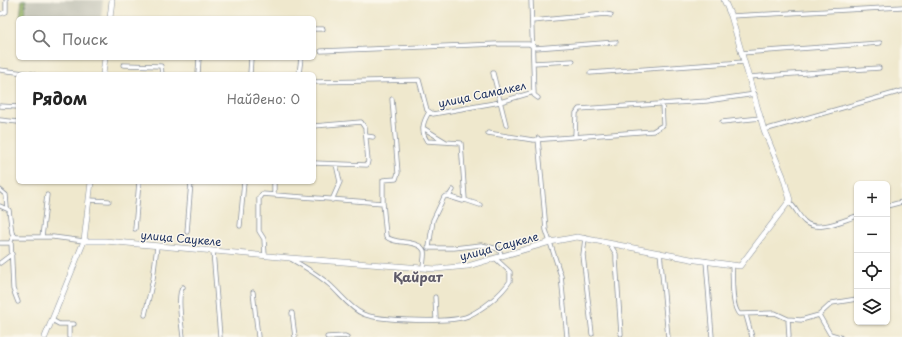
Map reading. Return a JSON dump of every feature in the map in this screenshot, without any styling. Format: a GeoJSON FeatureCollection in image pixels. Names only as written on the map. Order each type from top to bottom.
{"type":"FeatureCollection","features":[{"type":"Feature","properties":{"kind":"street"},"geometry":{"type":"LineString","coordinates":[[0,14],[6,12],[6,0]]}},
{"type":"Feature","properties":{"kind":"street"},"geometry":{"type":"LineString","coordinates":[[110,16],[112,0]]}},
{"type":"Feature","properties":{"kind":"street"},"geometry":{"type":"LineString","coordinates":[[530,0],[534,92],[535,97],[538,98]]}},
{"type":"Feature","properties":{"kind":"street"},"geometry":{"type":"LineString","coordinates":[[724,0],[731,16],[740,53],[755,94],[764,130],[789,192],[790,203],[807,224],[815,226],[827,225],[854,217]]}},
{"type":"Feature","properties":{"kind":"street"},"geometry":{"type":"LineString","coordinates":[[731,16],[902,7]]}},
{"type":"Feature","properties":{"kind":"street"},"geometry":{"type":"LineString","coordinates":[[532,21],[605,14],[611,15]]}},
{"type":"Feature","properties":{"kind":"street"},"geometry":{"type":"LineString","coordinates":[[316,29],[323,28]]}},
{"type":"Feature","properties":{"kind":"street"},"geometry":{"type":"LineString","coordinates":[[321,51],[497,44],[528,44],[536,48],[616,42]]}},
{"type":"Feature","properties":{"kind":"street"},"geometry":{"type":"LineString","coordinates":[[740,53],[880,43]]}},
{"type":"Feature","properties":{"kind":"street"},"geometry":{"type":"LineString","coordinates":[[103,72],[105,60]]}},
{"type":"Feature","properties":{"kind":"street"},"geometry":{"type":"LineString","coordinates":[[198,72],[199,60]]}},
{"type":"Feature","properties":{"kind":"street"},"geometry":{"type":"LineString","coordinates":[[250,72],[251,60]]}},
{"type":"Feature","properties":{"kind":"street"},"geometry":{"type":"LineString","coordinates":[[300,72],[301,60]]}},
{"type":"Feature","properties":{"kind":"street"},"geometry":{"type":"LineString","coordinates":[[533,63],[573,61]]}},
{"type":"Feature","properties":{"kind":"street"},"geometry":{"type":"LineString","coordinates":[[590,73],[744,62]]}},
{"type":"Feature","properties":{"kind":"street"},"geometry":{"type":"LineString","coordinates":[[123,65],[161,66],[162,72]]}},
{"type":"Feature","properties":{"kind":"street"},"geometry":{"type":"LineString","coordinates":[[749,77],[878,68]]}},
{"type":"Feature","properties":{"kind":"street"},"geometry":{"type":"LineString","coordinates":[[0,70],[16,72]]}},
{"type":"Feature","properties":{"kind":"street"},"geometry":{"type":"LineString","coordinates":[[493,73],[506,125]]}},
{"type":"Feature","properties":{"kind":"street","name":"улица Самалкел"},"geometry":{"type":"LineString","coordinates":[[316,82],[419,80],[428,112],[433,114],[500,102],[534,92]]}},
{"type":"Feature","properties":{"kind":"street"},"geometry":{"type":"LineString","coordinates":[[764,130],[902,91]]}},
{"type":"Feature","properties":{"kind":"street"},"geometry":{"type":"LineString","coordinates":[[575,135],[576,113],[579,109],[720,100],[755,94]]}},
{"type":"Feature","properties":{"kind":"street"},"geometry":{"type":"LineString","coordinates":[[392,99],[398,173],[396,180],[383,180],[383,203],[387,238],[412,243],[423,250]]}},
{"type":"Feature","properties":{"kind":"street"},"geometry":{"type":"LineString","coordinates":[[488,133],[533,140],[538,138],[658,129],[663,125],[662,103]]}},
{"type":"Feature","properties":{"kind":"street"},"geometry":{"type":"LineString","coordinates":[[0,106],[16,107]]}},
{"type":"Feature","properties":{"kind":"street"},"geometry":{"type":"LineString","coordinates":[[428,112],[422,127],[424,137],[427,141],[461,143],[464,200]]}},
{"type":"Feature","properties":{"kind":"street"},"geometry":{"type":"LineString","coordinates":[[722,122],[761,118]]}},
{"type":"Feature","properties":{"kind":"street"},"geometry":{"type":"LineString","coordinates":[[0,120],[16,122]]}},
{"type":"Feature","properties":{"kind":"street"},"geometry":{"type":"LineString","coordinates":[[316,126],[361,122],[365,128],[368,164],[316,163]]}},
{"type":"Feature","properties":{"kind":"street"},"geometry":{"type":"LineString","coordinates":[[422,127],[447,143]]}},
{"type":"Feature","properties":{"kind":"street"},"geometry":{"type":"LineString","coordinates":[[366,136],[373,137]]}},
{"type":"Feature","properties":{"kind":"street"},"geometry":{"type":"LineString","coordinates":[[538,138],[542,196],[550,242],[561,276],[567,337]]}},
{"type":"Feature","properties":{"kind":"street"},"geometry":{"type":"LineString","coordinates":[[332,200],[340,182],[336,164]]}},
{"type":"Feature","properties":{"kind":"street"},"geometry":{"type":"LineString","coordinates":[[45,337],[84,241],[90,184]]}},
{"type":"Feature","properties":{"kind":"street"},"geometry":{"type":"LineString","coordinates":[[135,229],[139,184]]}},
{"type":"Feature","properties":{"kind":"street"},"geometry":{"type":"LineString","coordinates":[[187,232],[191,184]]}},
{"type":"Feature","properties":{"kind":"street"},"geometry":{"type":"LineString","coordinates":[[240,226],[244,184]]}},
{"type":"Feature","properties":{"kind":"street"},"geometry":{"type":"LineString","coordinates":[[274,184],[274,195]]}},
{"type":"Feature","properties":{"kind":"street"},"geometry":{"type":"LineString","coordinates":[[0,190],[6,195],[12,233],[15,236]]}},
{"type":"Feature","properties":{"kind":"street"},"geometry":{"type":"LineString","coordinates":[[449,196],[453,190]]}},
{"type":"Feature","properties":{"kind":"street"},"geometry":{"type":"LineString","coordinates":[[265,256],[264,239],[259,231],[259,198],[262,194],[383,203]]}},
{"type":"Feature","properties":{"kind":"street"},"geometry":{"type":"LineString","coordinates":[[42,237],[47,195]]}},
{"type":"Feature","properties":{"kind":"street"},"geometry":{"type":"LineString","coordinates":[[429,247],[433,220],[444,197],[449,196],[480,205]]}},
{"type":"Feature","properties":{"kind":"street"},"geometry":{"type":"LineString","coordinates":[[89,200],[110,201]]}},
{"type":"Feature","properties":{"kind":"street"},"geometry":{"type":"LineString","coordinates":[[890,205],[902,202]]}},
{"type":"Feature","properties":{"kind":"street"},"geometry":{"type":"LineString","coordinates":[[790,203],[742,265],[732,266],[737,312],[739,314],[775,313],[788,319],[801,320],[819,316],[832,303],[854,299]]}},
{"type":"Feature","properties":{"kind":"street"},"geometry":{"type":"LineString","coordinates":[[0,206],[7,208]]}},
{"type":"Feature","properties":{"kind":"street"},"geometry":{"type":"LineString","coordinates":[[15,236],[84,241]]}},
{"type":"Feature","properties":{"kind":"street"},"geometry":{"type":"LineString","coordinates":[[15,236],[11,243],[13,289],[18,302]]}},
{"type":"Feature","properties":{"kind":"street","name":"улица Саукеле"},"geometry":{"type":"LineString","coordinates":[[84,241],[423,268],[451,268],[496,259],[568,237],[586,238],[732,266]]}},
{"type":"Feature","properties":{"kind":"street"},"geometry":{"type":"LineString","coordinates":[[586,238],[583,255],[592,334]]}},
{"type":"Feature","properties":{"kind":"street"},"geometry":{"type":"LineString","coordinates":[[0,243],[11,243]]}},
{"type":"Feature","properties":{"kind":"street"},"geometry":{"type":"LineString","coordinates":[[612,244],[616,260],[621,334]]}},
{"type":"Feature","properties":{"kind":"street"},"geometry":{"type":"LineString","coordinates":[[423,250],[429,247],[454,248],[486,245],[499,249],[502,257]]}},
{"type":"Feature","properties":{"kind":"street"},"geometry":{"type":"LineString","coordinates":[[145,315],[153,279],[157,246]]}},
{"type":"Feature","properties":{"kind":"street"},"geometry":{"type":"LineString","coordinates":[[423,250],[423,268]]}},
{"type":"Feature","properties":{"kind":"street"},"geometry":{"type":"LineString","coordinates":[[213,251],[220,337]]}},
{"type":"Feature","properties":{"kind":"street"},"geometry":{"type":"LineString","coordinates":[[660,252],[668,337]]}},
{"type":"Feature","properties":{"kind":"street"},"geometry":{"type":"LineString","coordinates":[[0,263],[12,254]]}},
{"type":"Feature","properties":{"kind":"street"},"geometry":{"type":"LineString","coordinates":[[290,258],[330,285],[363,314],[386,319],[436,319],[468,317],[483,307],[507,286],[510,281],[510,272],[496,259]]}},
{"type":"Feature","properties":{"kind":"street"},"geometry":{"type":"LineString","coordinates":[[706,261],[712,337]]}},
{"type":"Feature","properties":{"kind":"street"},"geometry":{"type":"LineString","coordinates":[[183,287],[180,292],[180,298],[183,337]]}},
{"type":"Feature","properties":{"kind":"street"},"geometry":{"type":"LineString","coordinates":[[253,292],[258,337]]}},
{"type":"Feature","properties":{"kind":"street"},"geometry":{"type":"LineString","coordinates":[[435,297],[436,319]]}},
{"type":"Feature","properties":{"kind":"street"},"geometry":{"type":"LineString","coordinates":[[292,313],[294,337]]}},
{"type":"Feature","properties":{"kind":"street"},"geometry":{"type":"LineString","coordinates":[[746,314],[752,337]]}},
{"type":"Feature","properties":{"kind":"street"},"geometry":{"type":"LineString","coordinates":[[819,316],[830,334],[840,337]]}},
{"type":"Feature","properties":{"kind":"street"},"geometry":{"type":"LineString","coordinates":[[788,319],[789,337]]}},
{"type":"Feature","properties":{"kind":"street"},"geometry":{"type":"LineString","coordinates":[[52,320],[59,324],[74,324]]}},
{"type":"Feature","properties":{"kind":"street"},"geometry":{"type":"LineString","coordinates":[[69,325],[69,337]]}},
{"type":"Feature","properties":{"kind":"street"},"geometry":{"type":"LineString","coordinates":[[327,337],[346,336]]}},
{"type":"Feature","properties":{"kind":"shaded area"},"geometry":{"type":"Polygon","coordinates":[[[27,0],[103,0],[101,16],[25,16],[27,0]]]}},
{"type":"Feature","properties":{"kind":"green space"},"geometry":{"type":"Polygon","coordinates":[[[22,0],[26,0],[24,16],[20,16],[22,0]]]}},
{"type":"Feature","properties":{"kind":"district","name":"Қайрат"},"geometry":{"type":"Point","coordinates":[418,276]}}]}
